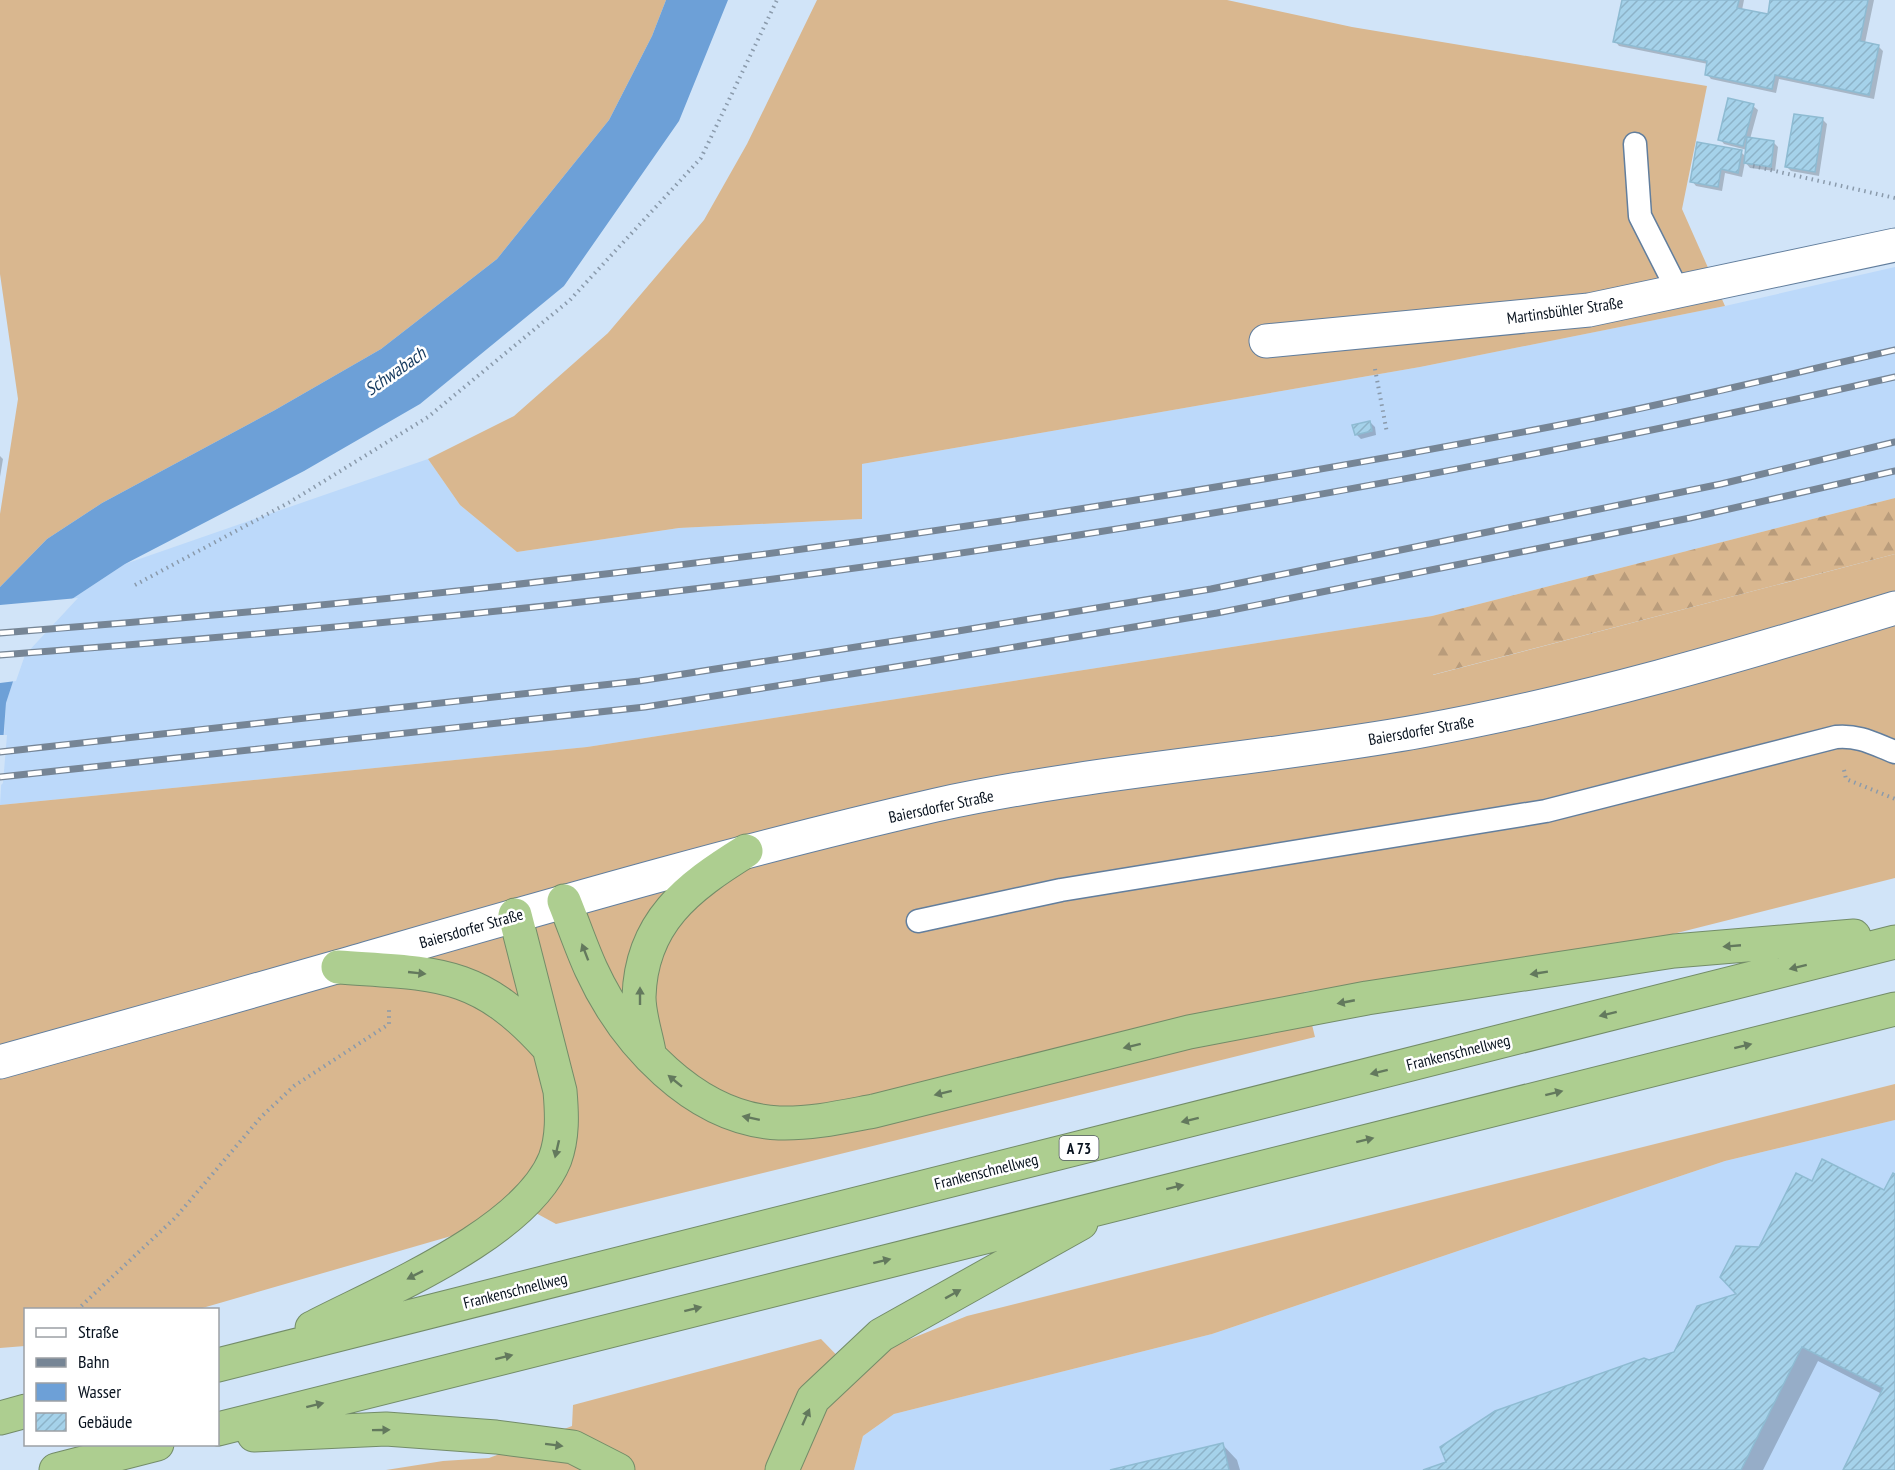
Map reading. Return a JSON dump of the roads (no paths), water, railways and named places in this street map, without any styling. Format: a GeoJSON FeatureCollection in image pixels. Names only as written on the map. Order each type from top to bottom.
{"type":"FeatureCollection","features":[{"type":"Feature","properties":{"kind":"highway"},"geometry":{"type":"LineString","coordinates":[[650,1054],[639,999],[642,964],[656,931],[677,901],[710,874],[746,851]]}},
{"type":"Feature","properties":{"kind":"highway"},"geometry":{"type":"LineString","coordinates":[[564,901],[597,979],[617,1015],[663,1071],[706,1102],[735,1114],[779,1123],[823,1120],[874,1111],[1189,1032],[1367,998],[1674,951],[1895,933]]}},
{"type":"Feature","properties":{"kind":"highway"},"geometry":{"type":"LineString","coordinates":[[262,1354],[457,1253],[505,1220],[535,1191],[555,1159],[563,1120],[560,1091],[515,915]]}},
{"type":"Feature","properties":{"kind":"highway","name":"Frankenschnellweg"},"geometry":{"type":"LineString","coordinates":[[219,1365],[1895,942]]}},
{"type":"Feature","properties":{"kind":"highway"},"geometry":{"type":"LineString","coordinates":[[338,967],[422,973],[459,981],[491,996],[519,1016],[549,1049]]}},
{"type":"Feature","properties":{"kind":"highway"},"geometry":{"type":"LineString","coordinates":[[219,1430],[1895,1009]]}},
{"type":"Feature","properties":{"kind":"highway"},"geometry":{"type":"LineString","coordinates":[[782,1470],[813,1399],[881,1335],[1119,1202]]}},
{"type":"Feature","properties":{"kind":"highway"},"geometry":{"type":"LineString","coordinates":[[0,1418],[24,1412]]}},
{"type":"Feature","properties":{"kind":"highway"},"geometry":{"type":"LineString","coordinates":[[219,1436],[386,1429],[496,1437],[573,1447],[618,1470]]}},
{"type":"Feature","properties":{"kind":"highway"},"geometry":{"type":"LineString","coordinates":[[56,1470],[150,1446]]}},
{"type":"Feature","properties":{"kind":"main road","name":"Martinsbühler Straße"},"geometry":{"type":"LineString","coordinates":[[1266,341],[1589,310],[1895,245]]}},
{"type":"Feature","properties":{"kind":"main road","name":"Baiersdorfer Straße"},"geometry":{"type":"LineString","coordinates":[[0,1062],[746,851],[937,805],[1029,787],[1306,749],[1531,709],[1715,663],[1895,608]]}},
{"type":"Feature","properties":{"kind":"lane"},"geometry":{"type":"LineString","coordinates":[[1635,144],[1640,216],[1678,291]]}},
{"type":"Feature","properties":{"kind":"lane"},"geometry":{"type":"LineString","coordinates":[[918,921],[1061,890],[1546,811],[1836,737],[1851,735],[1895,752]]}},
{"type":"Feature","properties":{"kind":"water","name":"Schwabach"},"geometry":{"type":"Polygon","coordinates":[[[666,0],[728,0],[679,121],[564,286],[420,404],[304,471],[125,564],[72,599],[22,654],[6,703],[0,783],[0,587],[47,539],[102,503],[275,410],[381,349],[497,259],[609,120],[652,36],[666,0]]]}},
{"type":"Feature","properties":{"kind":"railway"},"geometry":{"type":"LineString","coordinates":[[0,633],[396,598],[593,576],[987,523],[1380,459],[1575,422],[1895,350]]}},
{"type":"Feature","properties":{"kind":"railway"},"geometry":{"type":"LineString","coordinates":[[0,655],[444,617],[859,568],[1157,522],[1453,470],[1748,410],[1895,377]]}},
{"type":"Feature","properties":{"kind":"railway"},"geometry":{"type":"LineString","coordinates":[[0,752],[639,681],[958,631],[1211,589],[1721,484],[1895,442]]}},
{"type":"Feature","properties":{"kind":"railway"},"geometry":{"type":"LineString","coordinates":[[0,777],[645,707],[920,663],[1217,613],[1690,518],[1895,471]]}}]}
